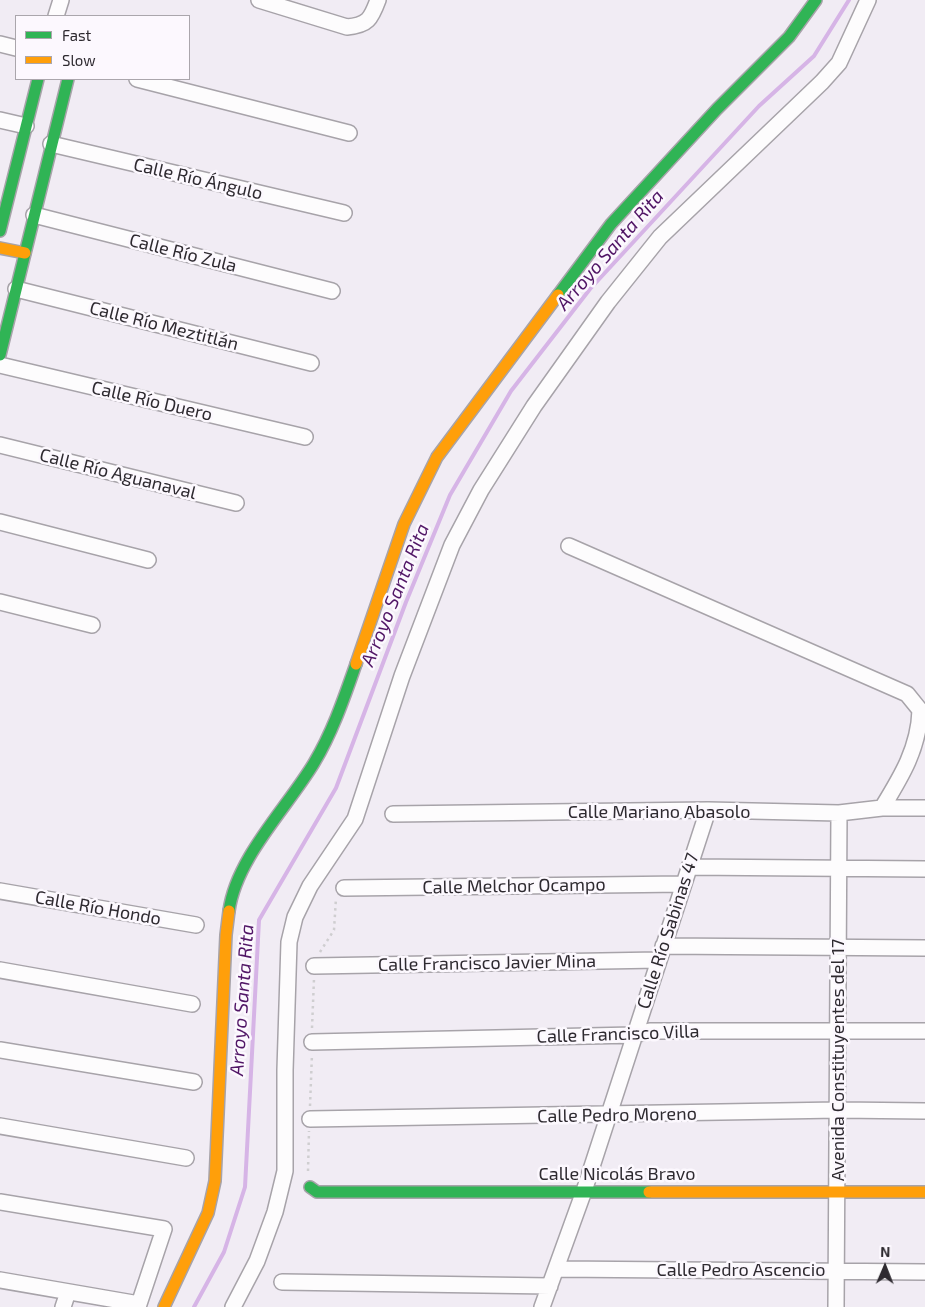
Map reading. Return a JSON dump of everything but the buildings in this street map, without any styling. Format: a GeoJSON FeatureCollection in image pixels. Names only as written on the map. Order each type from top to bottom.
{"type":"FeatureCollection","features":[{"type":"Feature","properties":{"kind":"street"},"geometry":{"type":"LineString","coordinates":[[56,15],[61,0]]}},
{"type":"Feature","properties":{"kind":"street"},"geometry":{"type":"LineString","coordinates":[[259,0],[347,28],[362,26],[372,16],[378,0]]}},
{"type":"Feature","properties":{"kind":"street"},"geometry":{"type":"LineString","coordinates":[[164,1307],[208,1213],[215,1181],[226,935],[230,905],[240,876],[261,840],[314,763],[335,725],[404,524],[437,458],[611,224],[717,109],[789,37],[816,0]]}},
{"type":"Feature","properties":{"kind":"street"},"geometry":{"type":"LineString","coordinates":[[233,1307],[257,1260],[275,1212],[285,1171],[285,1070],[289,942],[295,916],[310,886],[355,819],[402,676],[452,545],[481,490],[534,406],[608,302],[660,237],[833,70],[868,0]]}},
{"type":"Feature","properties":{"kind":"street"},"geometry":{"type":"LineString","coordinates":[[0,44],[15,48]]}},
{"type":"Feature","properties":{"kind":"street"},"geometry":{"type":"LineString","coordinates":[[0,230],[4,197],[38,80]]}},
{"type":"Feature","properties":{"kind":"street"},"geometry":{"type":"LineString","coordinates":[[0,355],[68,80]]}},
{"type":"Feature","properties":{"kind":"street"},"geometry":{"type":"LineString","coordinates":[[141,80],[349,134]]}},
{"type":"Feature","properties":{"kind":"street"},"geometry":{"type":"LineString","coordinates":[[0,120],[26,126]]}},
{"type":"Feature","properties":{"kind":"street","name":"Calle Río Ángulo"},"geometry":{"type":"LineString","coordinates":[[51,144],[344,213]]}},
{"type":"Feature","properties":{"kind":"street","name":"Calle Río Zula"},"geometry":{"type":"LineString","coordinates":[[34,215],[332,291]]}},
{"type":"Feature","properties":{"kind":"street"},"geometry":{"type":"LineString","coordinates":[[0,248],[25,253]]}},
{"type":"Feature","properties":{"kind":"street","name":"Calle Río Meztitlán"},"geometry":{"type":"LineString","coordinates":[[16,289],[311,363]]}},
{"type":"Feature","properties":{"kind":"street","name":"Calle Río Duero"},"geometry":{"type":"LineString","coordinates":[[0,365],[305,437]]}},
{"type":"Feature","properties":{"kind":"street","name":"Calle Río Aguanaval"},"geometry":{"type":"LineString","coordinates":[[0,445],[236,503]]}},
{"type":"Feature","properties":{"kind":"street"},"geometry":{"type":"LineString","coordinates":[[0,522],[148,560]]}},
{"type":"Feature","properties":{"kind":"street"},"geometry":{"type":"LineString","coordinates":[[569,546],[907,694],[920,710],[920,731],[905,771],[882,808]]}},
{"type":"Feature","properties":{"kind":"street"},"geometry":{"type":"LineString","coordinates":[[0,602],[92,625]]}},
{"type":"Feature","properties":{"kind":"street","name":"Calle Mariano Abasolo"},"geometry":{"type":"LineString","coordinates":[[393,814],[708,810],[839,813],[882,808],[925,808]]}},
{"type":"Feature","properties":{"kind":"street","name":"Calle Río Sabinas 47"},"geometry":{"type":"LineString","coordinates":[[542,1307],[584,1191],[708,810]]}},
{"type":"Feature","properties":{"kind":"street","name":"Avenida Constituyentes del 17"},"geometry":{"type":"LineString","coordinates":[[836,1307],[839,813]]}},
{"type":"Feature","properties":{"kind":"street"},"geometry":{"type":"LineString","coordinates":[[690,867],[925,869]]}},
{"type":"Feature","properties":{"kind":"street","name":"Calle Melchor Ocampo"},"geometry":{"type":"LineString","coordinates":[[344,888],[684,884]]}},
{"type":"Feature","properties":{"kind":"street","name":"Calle Río Hondo"},"geometry":{"type":"LineString","coordinates":[[0,891],[196,924]]}},
{"type":"Feature","properties":{"kind":"street","name":"Calle Francisco Javier Mina"},"geometry":{"type":"LineString","coordinates":[[314,966],[839,946],[925,948]]}},
{"type":"Feature","properties":{"kind":"street"},"geometry":{"type":"LineString","coordinates":[[0,970],[192,1004]]}},
{"type":"Feature","properties":{"kind":"street","name":"Calle Francisco Villa"},"geometry":{"type":"LineString","coordinates":[[312,1042],[634,1035],[650,1031],[838,1029],[925,1031]]}},
{"type":"Feature","properties":{"kind":"street"},"geometry":{"type":"LineString","coordinates":[[0,1050],[194,1082]]}},
{"type":"Feature","properties":{"kind":"street","name":"Calle Pedro Moreno"},"geometry":{"type":"LineString","coordinates":[[310,1119],[838,1110],[925,1111]]}},
{"type":"Feature","properties":{"kind":"street"},"geometry":{"type":"LineString","coordinates":[[0,1126],[186,1158]]}},
{"type":"Feature","properties":{"kind":"street","name":"Calle Nicolás Bravo"},"geometry":{"type":"LineString","coordinates":[[310,1187],[317,1192],[925,1192]]}},
{"type":"Feature","properties":{"kind":"street"},"geometry":{"type":"LineString","coordinates":[[0,1202],[164,1230],[139,1306],[0,1280]]}},
{"type":"Feature","properties":{"kind":"street","name":"Calle Pedro Ascencio"},"geometry":{"type":"LineString","coordinates":[[556,1269],[925,1272]]}},
{"type":"Feature","properties":{"kind":"street"},"geometry":{"type":"LineString","coordinates":[[282,1282],[550,1286]]}},
{"type":"Feature","properties":{"kind":"street"},"geometry":{"type":"LineString","coordinates":[[63,1307],[68,1292]]}},
{"type":"Feature","properties":{"kind":"waterway","name":"Arroyo Santa Rita"},"geometry":{"type":"LineString","coordinates":[[194,1307],[224,1252],[245,1187],[259,920],[336,788],[406,602],[450,495],[511,391],[590,289],[759,106],[814,56],[849,0]]}},
{"type":"Feature","properties":{"kind":"traffic: fast"},"geometry":{"type":"LineString","coordinates":[[558,295],[611,224],[717,109],[789,37],[816,0]]}},
{"type":"Feature","properties":{"kind":"traffic: fast"},"geometry":{"type":"LineString","coordinates":[[0,231],[38,80]]}},
{"type":"Feature","properties":{"kind":"traffic: fast"},"geometry":{"type":"LineString","coordinates":[[0,355],[68,80]]}},
{"type":"Feature","properties":{"kind":"traffic: fast"},"geometry":{"type":"LineString","coordinates":[[229,911],[241,872],[264,834],[303,780],[321,751],[338,714],[356,664]]}},
{"type":"Feature","properties":{"kind":"traffic: fast"},"geometry":{"type":"LineString","coordinates":[[310,1187],[317,1192],[649,1192]]}},
{"type":"Feature","properties":{"kind":"traffic: slow"},"geometry":{"type":"LineString","coordinates":[[0,248],[25,253]]}},
{"type":"Feature","properties":{"kind":"traffic: slow"},"geometry":{"type":"LineString","coordinates":[[356,664],[404,524],[437,457],[558,295]]}},
{"type":"Feature","properties":{"kind":"traffic: slow"},"geometry":{"type":"LineString","coordinates":[[164,1307],[208,1213],[215,1181],[226,935],[229,911]]}},
{"type":"Feature","properties":{"kind":"traffic: slow"},"geometry":{"type":"LineString","coordinates":[[649,1192],[925,1192]]}}]}
